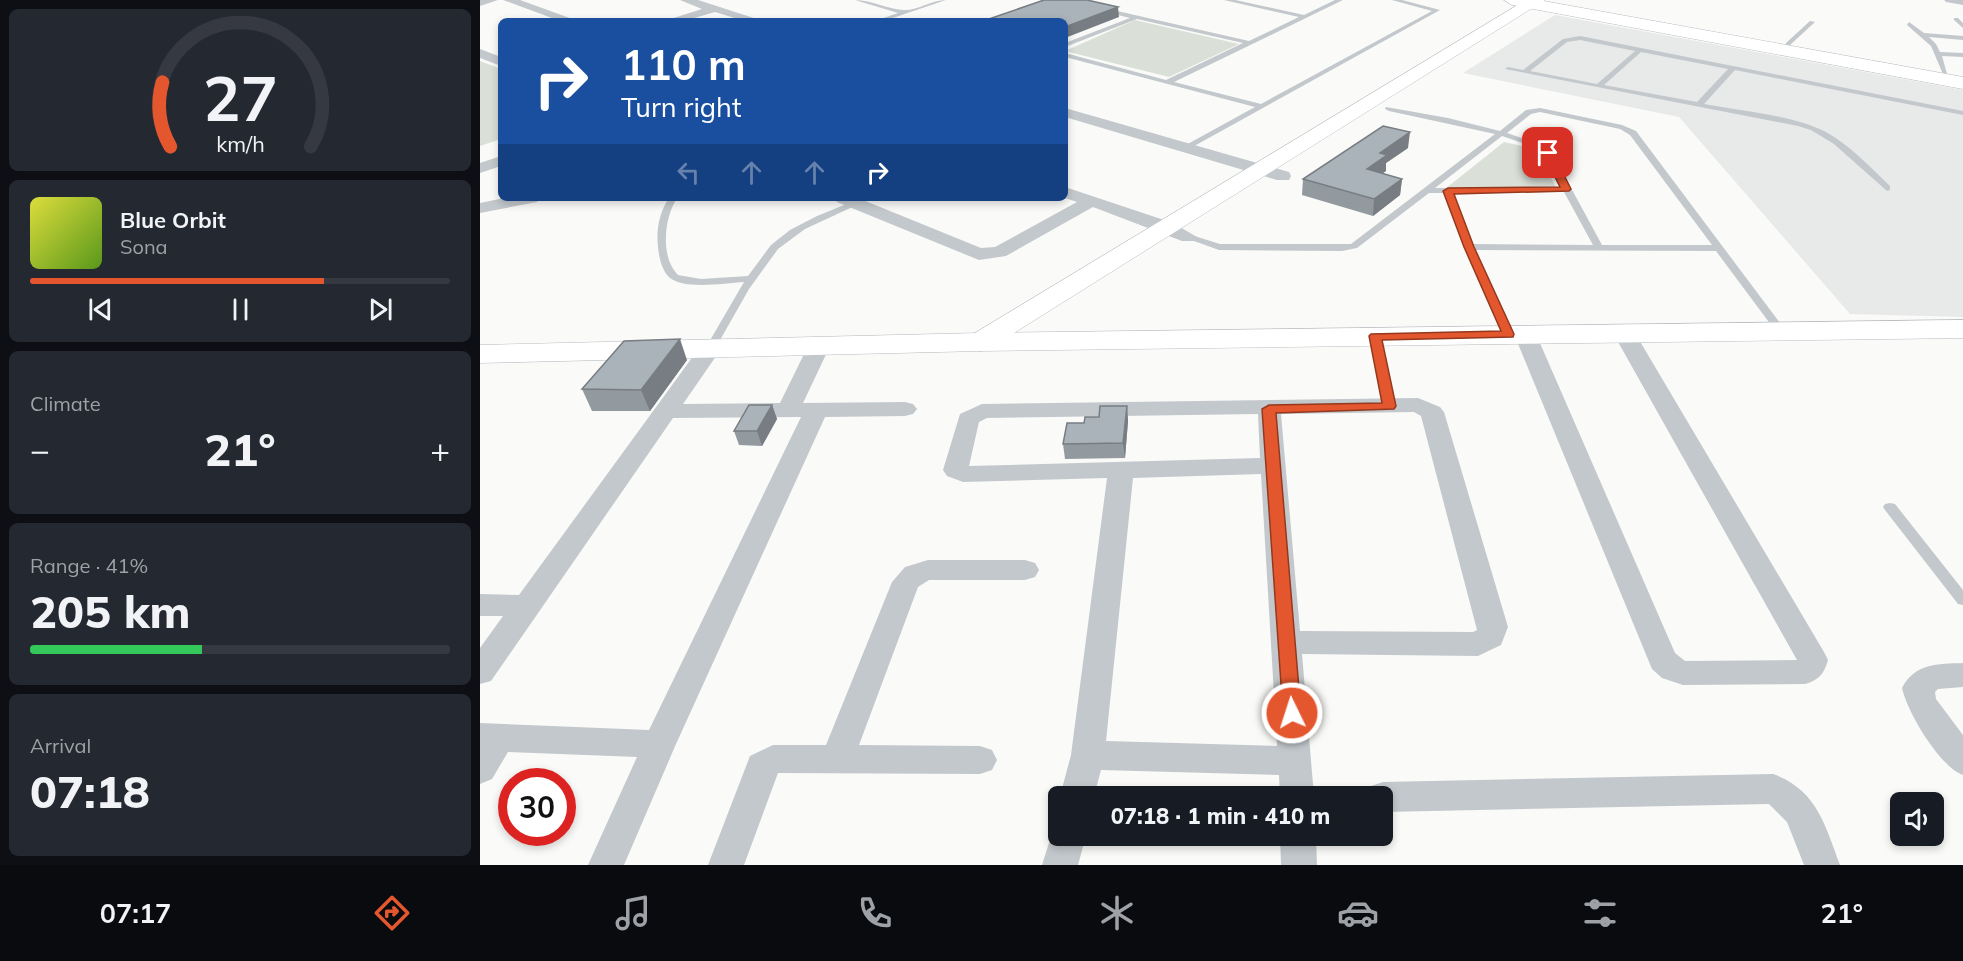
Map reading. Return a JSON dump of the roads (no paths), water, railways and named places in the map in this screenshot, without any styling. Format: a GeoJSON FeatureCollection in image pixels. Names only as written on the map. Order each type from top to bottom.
{"type":"FeatureCollection","features":[{"type":"Feature","properties":{"kind":"main road"},"geometry":{"type":"LineString","coordinates":[[1092,298],[1389,109],[1540,2],[1963,83]]}},
{"type":"Feature","properties":{"kind":"main road"},"geometry":{"type":"LineString","coordinates":[[980,342],[1540,2],[1963,76]]}},
{"type":"Feature","properties":{"kind":"main road"},"geometry":{"type":"LineString","coordinates":[[1025,341],[1064,317]]}},
{"type":"Feature","properties":{"kind":"main road"},"geometry":{"type":"LineString","coordinates":[[480,354],[1025,341],[1963,329]]}},
{"type":"Feature","properties":{"kind":"street"},"geometry":{"type":"LineString","coordinates":[[480,3],[492,0]]}},
{"type":"Feature","properties":{"kind":"street"},"geometry":{"type":"LineString","coordinates":[[509,0],[563,18]]}},
{"type":"Feature","properties":{"kind":"street"},"geometry":{"type":"LineString","coordinates":[[686,0],[746,18]]}},
{"type":"Feature","properties":{"kind":"street"},"geometry":{"type":"LineString","coordinates":[[1950,0],[1963,2]]}},
{"type":"Feature","properties":{"kind":"street"},"geometry":{"type":"LineString","coordinates":[[681,18],[715,9]]}},
{"type":"Feature","properties":{"kind":"street"},"geometry":{"type":"LineString","coordinates":[[480,53],[498,61]]}},
{"type":"Feature","properties":{"kind":"street"},"geometry":{"type":"LineString","coordinates":[[1068,113],[1283,176]]}},
{"type":"Feature","properties":{"kind":"street"},"geometry":{"type":"LineString","coordinates":[[480,168],[498,162]]}},
{"type":"Feature","properties":{"kind":"street"},"geometry":{"type":"LineString","coordinates":[[1068,193],[1167,227],[1188,237]]}},
{"type":"Feature","properties":{"kind":"street"},"geometry":{"type":"LineString","coordinates":[[480,208],[516,201]]}},
{"type":"Feature","properties":{"kind":"street"},"geometry":{"type":"LineString","coordinates":[[850,201],[979,254],[989,254],[999,252],[1091,201]]}},
{"type":"Feature","properties":{"kind":"street"},"geometry":{"type":"LineString","coordinates":[[1517,334],[1664,660],[1673,669],[1683,673],[1805,672],[1811,667],[1813,660],[1624,333]]}},
{"type":"Feature","properties":{"kind":"street"},"geometry":{"type":"LineString","coordinates":[[606,865],[802,410],[819,346]]}},
{"type":"Feature","properties":{"kind":"street"},"geometry":{"type":"LineString","coordinates":[[480,672],[710,349]]}},
{"type":"Feature","properties":{"kind":"street"},"geometry":{"type":"LineString","coordinates":[[1273,466],[963,474],[956,470],[968,419],[982,411],[1269,409],[1418,405],[1432,412],[1493,627],[1490,637],[1478,644],[1287,642]]}},
{"type":"Feature","properties":{"kind":"street"},"geometry":{"type":"LineString","coordinates":[[665,411],[905,409]]}},
{"type":"Feature","properties":{"kind":"street"},"geometry":{"type":"LineString","coordinates":[[1269,409],[1296,786]]}},
{"type":"Feature","properties":{"kind":"street"},"geometry":{"type":"LineString","coordinates":[[1080,786],[1088,755],[1121,471]]}},
{"type":"Feature","properties":{"kind":"street"},"geometry":{"type":"LineString","coordinates":[[837,760],[906,582],[915,574],[928,570],[1025,570]]}},
{"type":"Feature","properties":{"kind":"street"},"geometry":{"type":"LineString","coordinates":[[480,605],[529,606]]}},
{"type":"Feature","properties":{"kind":"street"},"geometry":{"type":"LineString","coordinates":[[1963,675],[1930,677],[1918,688],[1921,703],[1963,761]]}},
{"type":"Feature","properties":{"kind":"street"},"geometry":{"type":"LineString","coordinates":[[480,769],[490,737],[659,744]]}},
{"type":"Feature","properties":{"kind":"street"},"geometry":{"type":"LineString","coordinates":[[1088,755],[1295,761]]}},
{"type":"Feature","properties":{"kind":"street"},"geometry":{"type":"LineString","coordinates":[[726,865],[762,766],[773,759],[980,760]]}},
{"type":"Feature","properties":{"kind":"street"},"geometry":{"type":"LineString","coordinates":[[1393,797],[1773,789],[1786,795],[1799,806],[1822,865]]}},
{"type":"Feature","properties":{"kind":"street"},"geometry":{"type":"LineString","coordinates":[[1060,865],[1065,846]]}},
{"type":"Feature","properties":{"kind":"lane"},"geometry":{"type":"LineString","coordinates":[[858,0],[905,12]]}},
{"type":"Feature","properties":{"kind":"lane"},"geometry":{"type":"LineString","coordinates":[[887,18],[943,0]]}},
{"type":"Feature","properties":{"kind":"lane"},"geometry":{"type":"LineString","coordinates":[[1227,0],[1306,17]]}},
{"type":"Feature","properties":{"kind":"lane"},"geometry":{"type":"LineString","coordinates":[[1167,82],[1340,0]]}},
{"type":"Feature","properties":{"kind":"lane"},"geometry":{"type":"LineString","coordinates":[[1187,148],[1437,10],[1395,0]]}},
{"type":"Feature","properties":{"kind":"lane"},"geometry":{"type":"LineString","coordinates":[[1094,7],[1250,43]]}},
{"type":"Feature","properties":{"kind":"lane"},"geometry":{"type":"LineString","coordinates":[[1068,44],[1137,17]]}},
{"type":"Feature","properties":{"kind":"lane"},"geometry":{"type":"LineString","coordinates":[[1956,19],[1963,26]]}},
{"type":"Feature","properties":{"kind":"lane"},"geometry":{"type":"LineString","coordinates":[[1788,44],[1812,22]]}},
{"type":"Feature","properties":{"kind":"lane"},"geometry":{"type":"LineString","coordinates":[[1909,24],[1924,35],[1939,54],[1945,73]]}},
{"type":"Feature","properties":{"kind":"lane"},"geometry":{"type":"LineString","coordinates":[[1924,35],[1963,38]]}},
{"type":"Feature","properties":{"kind":"lane"},"geometry":{"type":"LineString","coordinates":[[1526,72],[1564,40],[1588,39],[1963,113]]}},
{"type":"Feature","properties":{"kind":"lane"},"geometry":{"type":"LineString","coordinates":[[1599,86],[1641,50]]}},
{"type":"Feature","properties":{"kind":"lane"},"geometry":{"type":"LineString","coordinates":[[1939,54],[1963,55]]}},
{"type":"Feature","properties":{"kind":"lane"},"geometry":{"type":"LineString","coordinates":[[1068,56],[1262,107]]}},
{"type":"Feature","properties":{"kind":"lane"},"geometry":{"type":"LineString","coordinates":[[1700,105],[1733,68]]}},
{"type":"Feature","properties":{"kind":"lane"},"geometry":{"type":"LineString","coordinates":[[1508,69],[1821,130],[1834,138],[1887,188]]}},
{"type":"Feature","properties":{"kind":"lane"},"geometry":{"type":"LineString","coordinates":[[1389,109],[1501,134],[1542,147],[1548,153],[1599,248]]}},
{"type":"Feature","properties":{"kind":"lane"},"geometry":{"type":"LineString","coordinates":[[1188,237],[1219,247],[1342,248],[1363,241],[1533,111],[1629,130],[1781,331]]}},
{"type":"Feature","properties":{"kind":"lane"},"geometry":{"type":"LineString","coordinates":[[1428,190],[1566,189]]}},
{"type":"Feature","properties":{"kind":"lane"},"geometry":{"type":"LineString","coordinates":[[1448,191],[1469,247],[1517,334]]}},
{"type":"Feature","properties":{"kind":"lane"},"geometry":{"type":"LineString","coordinates":[[672,201],[662,224],[662,235],[668,270],[674,277],[686,280],[754,278]]}},
{"type":"Feature","properties":{"kind":"lane"},"geometry":{"type":"LineString","coordinates":[[710,349],[769,253],[785,238],[850,201]]}},
{"type":"Feature","properties":{"kind":"lane"},"geometry":{"type":"LineString","coordinates":[[1469,247],[1719,248]]}},
{"type":"Feature","properties":{"kind":"lane"},"geometry":{"type":"LineString","coordinates":[[1375,336],[1389,406]]}},
{"type":"Feature","properties":{"kind":"lane"},"geometry":{"type":"LineString","coordinates":[[1890,507],[1963,600]]}}]}
